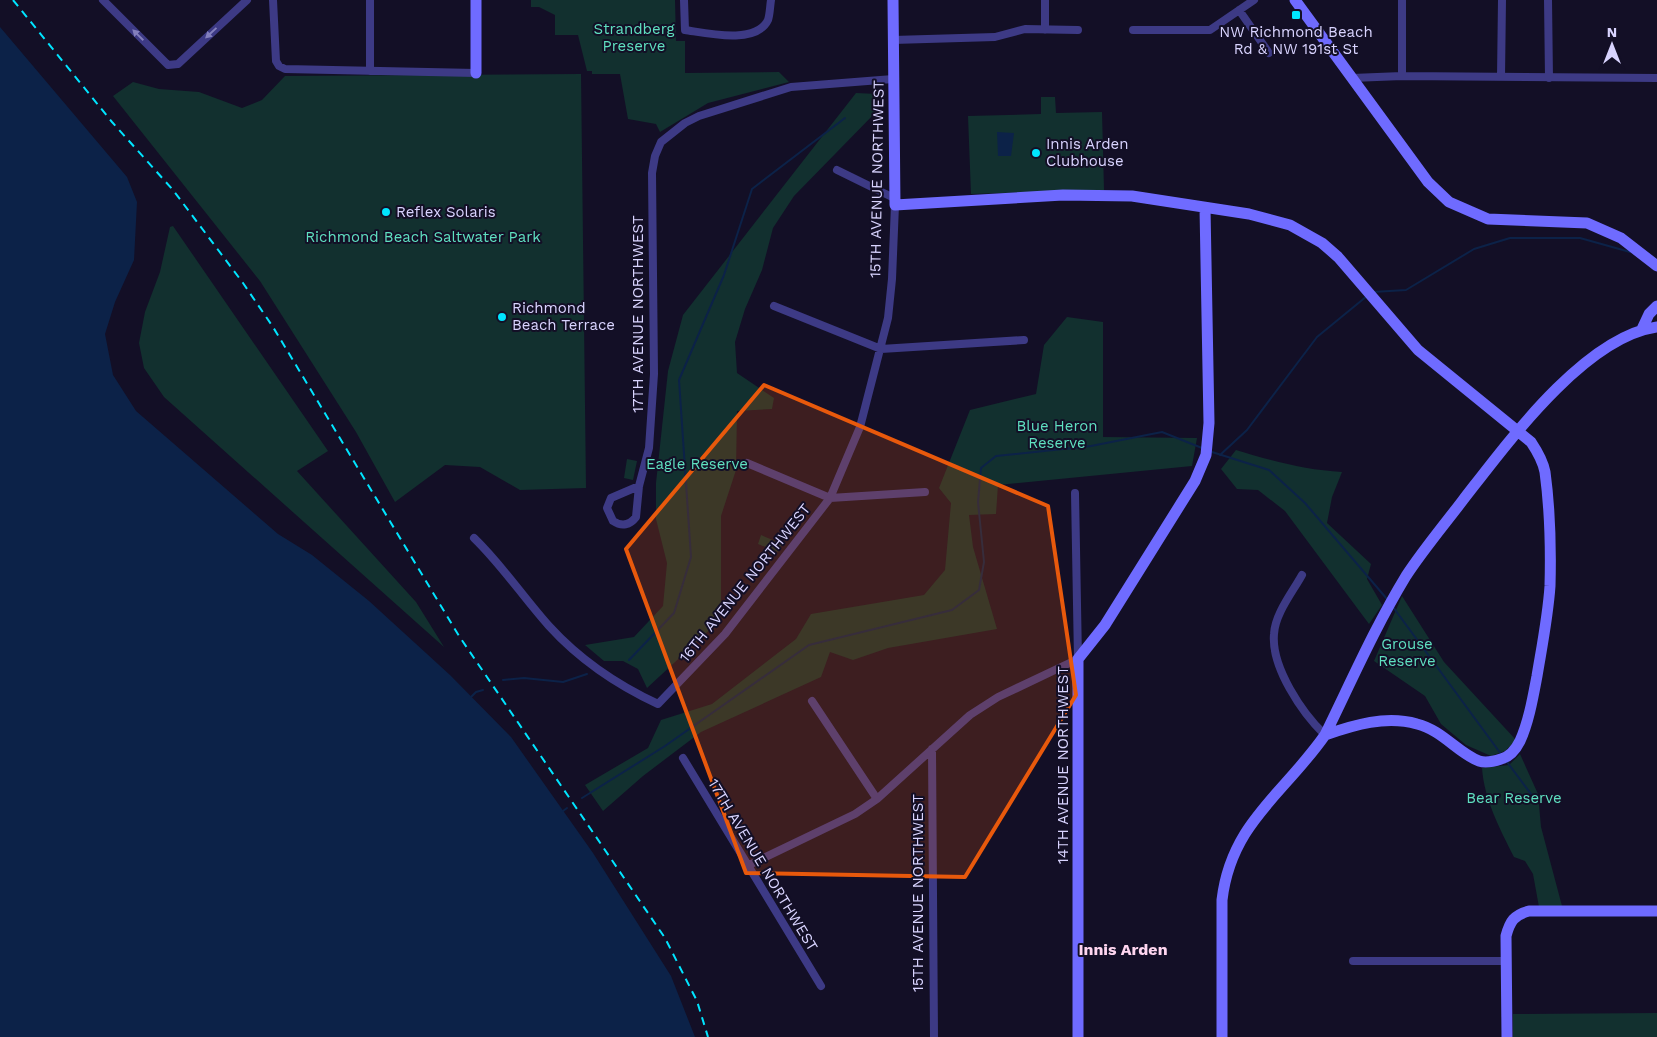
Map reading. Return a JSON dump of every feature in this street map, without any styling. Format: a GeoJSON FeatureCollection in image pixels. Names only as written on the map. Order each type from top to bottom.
{"type":"FeatureCollection","features":[{"type":"Feature","properties":{"kind":"street"},"geometry":{"type":"LineString","coordinates":[[105,1],[168,65],[172,66],[178,64],[247,0]]}},
{"type":"Feature","properties":{"kind":"street"},"geometry":{"type":"LineString","coordinates":[[273,0],[276,61],[285,70],[476,73],[476,0]]}},
{"type":"Feature","properties":{"kind":"street"},"geometry":{"type":"LineString","coordinates":[[370,0],[370,71]]}},
{"type":"Feature","properties":{"kind":"street"},"geometry":{"type":"LineString","coordinates":[[684,0],[685,30],[745,35],[761,27],[768,20],[771,0]]}},
{"type":"Feature","properties":{"kind":"street","name":"15TH AVENUE NORTHWEST"},"geometry":{"type":"LineString","coordinates":[[830,498],[860,427],[888,318],[892,279],[894,201],[893,0]]}},
{"type":"Feature","properties":{"kind":"street"},"geometry":{"type":"LineString","coordinates":[[1045,0],[1045,30]]}},
{"type":"Feature","properties":{"kind":"street"},"geometry":{"type":"LineString","coordinates":[[1133,30],[1210,30],[1254,0]]}},
{"type":"Feature","properties":{"kind":"street"},"geometry":{"type":"LineString","coordinates":[[1295,0],[1428,182],[1449,202],[1488,218],[1587,223],[1621,238],[1657,266]]}},
{"type":"Feature","properties":{"kind":"street"},"geometry":{"type":"LineString","coordinates":[[1402,0],[1402,76]]}},
{"type":"Feature","properties":{"kind":"street"},"geometry":{"type":"LineString","coordinates":[[1502,0],[1502,77]]}},
{"type":"Feature","properties":{"kind":"street"},"geometry":{"type":"LineString","coordinates":[[1548,0],[1548,78]]}},
{"type":"Feature","properties":{"kind":"street"},"geometry":{"type":"LineString","coordinates":[[1238,10],[1269,53]]}},
{"type":"Feature","properties":{"kind":"street"},"geometry":{"type":"LineString","coordinates":[[893,40],[995,37],[1025,29],[1078,30]]}},
{"type":"Feature","properties":{"kind":"street"},"geometry":{"type":"LineString","coordinates":[[1352,78],[1402,76],[1657,78]]}},
{"type":"Feature","properties":{"kind":"street","name":"17TH AVENUE NORTHWEST"},"geometry":{"type":"LineString","coordinates":[[639,486],[611,498],[607,508],[613,521],[627,524],[636,517],[639,486],[649,448],[654,374],[652,174],[661,142],[685,123],[768,92],[814,83],[893,79]]}},
{"type":"Feature","properties":{"kind":"street"},"geometry":{"type":"LineString","coordinates":[[838,170],[894,201],[1108,195],[1172,200],[1205,208],[1274,220],[1307,233],[1322,243],[1338,257],[1418,350],[1531,442],[1545,471],[1550,574],[1546,627],[1530,709],[1520,742],[1512,753],[1504,758],[1479,761],[1437,732],[1419,724],[1402,720],[1372,722],[1325,735]]}},
{"type":"Feature","properties":{"kind":"street"},"geometry":{"type":"LineString","coordinates":[[747,866],[855,814],[877,800],[970,715],[991,702],[1078,660],[1106,625],[1195,481],[1206,455],[1209,423],[1205,208]]}},
{"type":"Feature","properties":{"kind":"street"},"geometry":{"type":"LineString","coordinates":[[774,306],[881,349],[1024,340]]}},
{"type":"Feature","properties":{"kind":"street"},"geometry":{"type":"LineString","coordinates":[[1642,329],[1649,314],[1657,306]]}},
{"type":"Feature","properties":{"kind":"street"},"geometry":{"type":"LineString","coordinates":[[1222,1037],[1222,900],[1230,861],[1237,846],[1260,812],[1314,751],[1325,735],[1407,576],[1518,431],[1546,399],[1585,363],[1642,329],[1657,327]]}},
{"type":"Feature","properties":{"kind":"street"},"geometry":{"type":"LineString","coordinates":[[748,463],[830,498],[925,492]]}},
{"type":"Feature","properties":{"kind":"street","name":"14TH AVENUE NORTHWEST"},"geometry":{"type":"LineString","coordinates":[[1076,493],[1078,1037]]}},
{"type":"Feature","properties":{"kind":"street","name":"16TH AVENUE NORTHWEST"},"geometry":{"type":"LineString","coordinates":[[474,538],[550,627],[578,654],[621,687],[658,704],[725,634],[830,498]]}},
{"type":"Feature","properties":{"kind":"street"},"geometry":{"type":"LineString","coordinates":[[1302,576],[1279,615],[1274,633],[1274,649],[1280,669],[1292,691],[1311,722],[1325,735]]}},
{"type":"Feature","properties":{"kind":"street"},"geometry":{"type":"LineString","coordinates":[[812,701],[877,800]]}},
{"type":"Feature","properties":{"kind":"street","name":"15TH AVENUE NORTHWEST"},"geometry":{"type":"LineString","coordinates":[[932,750],[934,1037]]}},
{"type":"Feature","properties":{"kind":"street","name":"17TH AVENUE NORTHWEST"},"geometry":{"type":"LineString","coordinates":[[683,758],[821,986]]}},
{"type":"Feature","properties":{"kind":"street"},"geometry":{"type":"LineString","coordinates":[[1507,1037],[1506,936],[1510,922],[1515,916],[1529,911],[1657,911]]}},
{"type":"Feature","properties":{"kind":"street"},"geometry":{"type":"LineString","coordinates":[[1353,960],[1505,961]]}},
{"type":"Feature","properties":{"kind":"highlighted area"},"geometry":{"type":"Polygon","coordinates":[[[764,385],[1048,506],[1076,695],[965,877],[746,873],[626,549],[764,385]]]}},
{"type":"Feature","properties":{"kind":"green space","name":"Strandberg Preserve"},"geometry":{"type":"Polygon","coordinates":[[[531,0],[675,0],[676,41],[685,41],[685,73],[779,72],[789,82],[708,103],[660,132],[656,124],[628,119],[620,74],[592,74],[592,71],[587,71],[578,35],[555,35],[555,15],[539,7],[531,7],[531,0]]]}},
{"type":"Feature","properties":{"kind":"green space","name":"Richmond Beach Saltwater Park"},"geometry":{"type":"Polygon","coordinates":[[[581,74],[586,488],[520,490],[480,467],[445,465],[395,502],[356,432],[260,281],[113,96],[133,82],[159,89],[199,92],[242,108],[262,100],[285,76],[581,74]]]}},
{"type":"Feature","properties":{"kind":"green space","name":"Eagle Reserve"},"geometry":{"type":"Polygon","coordinates":[[[856,93],[877,94],[878,110],[794,196],[773,228],[762,270],[745,309],[735,342],[737,373],[774,398],[772,409],[737,411],[736,470],[721,516],[721,602],[715,625],[647,688],[638,669],[623,661],[604,661],[585,645],[634,637],[663,606],[667,563],[656,519],[656,483],[668,371],[683,315],[856,93]]]}},
{"type":"Feature","properties":{"kind":"green space","name":"Innis Arden Clubhouse"},"geometry":{"type":"Polygon","coordinates":[[[1041,97],[1055,97],[1056,113],[1102,112],[1104,190],[971,194],[968,116],[1041,114],[1041,97]]]}},
{"type":"Feature","properties":{"kind":"green space"},"geometry":{"type":"Polygon","coordinates":[[[173,226],[328,451],[297,471],[416,602],[444,647],[164,397],[144,368],[139,343],[145,312],[160,272],[170,227],[173,226]]]}},
{"type":"Feature","properties":{"kind":"green space","name":"Blue Heron Reserve"},"geometry":{"type":"Polygon","coordinates":[[[1067,317],[1103,322],[1103,437],[1197,438],[1192,466],[998,485],[996,514],[969,515],[973,547],[997,629],[888,648],[853,660],[830,652],[821,677],[701,732],[643,776],[603,811],[585,785],[648,748],[661,720],[712,704],[796,639],[811,614],[924,595],[945,570],[951,503],[939,488],[970,410],[1036,394],[1044,345],[1067,317]]]}},
{"type":"Feature","properties":{"kind":"green space"},"geometry":{"type":"Polygon","coordinates":[[[1236,450],[1289,464],[1342,472],[1332,497],[1327,523],[1371,564],[1367,579],[1382,605],[1369,624],[1285,511],[1258,490],[1237,489],[1221,469],[1236,450]]]}},
{"type":"Feature","properties":{"kind":"green space"},"geometry":{"type":"Polygon","coordinates":[[[627,459],[637,461],[633,480],[624,478],[627,459]]]}},
{"type":"Feature","properties":{"kind":"green space"},"geometry":{"type":"Polygon","coordinates":[[[761,535],[782,544],[778,552],[758,544],[761,535]]]}},
{"type":"Feature","properties":{"kind":"green space","name":"Grouse Reserve"},"geometry":{"type":"Polygon","coordinates":[[[1402,596],[1444,662],[1516,740],[1505,751],[1491,756],[1466,745],[1441,724],[1425,696],[1374,661],[1402,596]]]}},
{"type":"Feature","properties":{"kind":"green space","name":"Bear Reserve"},"geometry":{"type":"Polygon","coordinates":[[[1520,754],[1538,794],[1541,827],[1562,906],[1539,907],[1533,874],[1525,861],[1514,857],[1489,802],[1482,768],[1509,765],[1520,754]]]}},
{"type":"Feature","properties":{"kind":"green space"},"geometry":{"type":"Polygon","coordinates":[[[1657,1013],[1657,1037],[1513,1037],[1513,1014],[1657,1013]]]}},
{"type":"Feature","properties":{"kind":"water"},"geometry":{"type":"Polygon","coordinates":[[[0,27],[127,177],[137,202],[134,260],[115,302],[105,334],[113,375],[136,411],[278,534],[312,555],[369,601],[450,675],[511,737],[593,853],[671,976],[695,1037],[0,1037],[0,27]]]}},
{"type":"Feature","properties":{"kind":"water"},"geometry":{"type":"Polygon","coordinates":[[[997,132],[1014,133],[1011,156],[998,156],[997,132]]]}},
{"type":"Feature","properties":{"kind":"waterway"},"geometry":{"type":"LineString","coordinates":[[629,660],[674,613],[691,557],[679,380],[724,275],[752,189],[845,118]]}},
{"type":"Feature","properties":{"kind":"waterway"},"geometry":{"type":"LineString","coordinates":[[1373,292],[1406,290],[1474,249],[1510,238],[1580,238],[1630,252]]}},
{"type":"Feature","properties":{"kind":"waterway"},"geometry":{"type":"LineString","coordinates":[[1220,455],[1247,430],[1317,337],[1367,296]]}},
{"type":"Feature","properties":{"kind":"waterway"},"geometry":{"type":"LineString","coordinates":[[582,798],[665,746],[809,645],[952,610],[979,590],[984,562],[978,502],[981,468],[996,456],[1091,446],[1162,432],[1202,448]]}},
{"type":"Feature","properties":{"kind":"waterway"},"geometry":{"type":"LineString","coordinates":[[1212,452],[1269,470],[1305,503],[1387,599]]}},
{"type":"Feature","properties":{"kind":"waterway"},"geometry":{"type":"LineString","coordinates":[[1393,607],[1501,754]]}},
{"type":"Feature","properties":{"kind":"waterway"},"geometry":{"type":"LineString","coordinates":[[503,680],[524,678],[563,682],[587,674]]}},
{"type":"Feature","properties":{"kind":"waterway"},"geometry":{"type":"LineString","coordinates":[[471,697],[476,692],[483,690]]}},
{"type":"Feature","properties":{"kind":"waterway"},"geometry":{"type":"LineString","coordinates":[[1507,762],[1531,794]]}},
{"type":"Feature","properties":{"kind":"waterway"},"geometry":{"type":"LineString","coordinates":[[563,811],[567,808]]}},
{"type":"Feature","properties":{"kind":"railway"},"geometry":{"type":"LineString","coordinates":[[13,0],[112,122],[173,190],[243,283],[273,327],[459,636],[665,938],[697,1001],[708,1037]]}},
{"type":"Feature","properties":{"kind":"place","name":"NW Richmond Beach Rd & NW 191st St"},"geometry":{"type":"Point","coordinates":[1296,15]}},
{"type":"Feature","properties":{"kind":"place","name":"Innis Arden Clubhouse"},"geometry":{"type":"Point","coordinates":[1036,153]}},
{"type":"Feature","properties":{"kind":"place","name":"Reflex Solaris"},"geometry":{"type":"Point","coordinates":[386,212]}},
{"type":"Feature","properties":{"kind":"place","name":"Richmond Beach Terrace"},"geometry":{"type":"Point","coordinates":[502,317]}},
{"type":"Feature","properties":{"kind":"district","name":"Innis Arden"},"geometry":{"type":"Point","coordinates":[1123,949]}}]}
